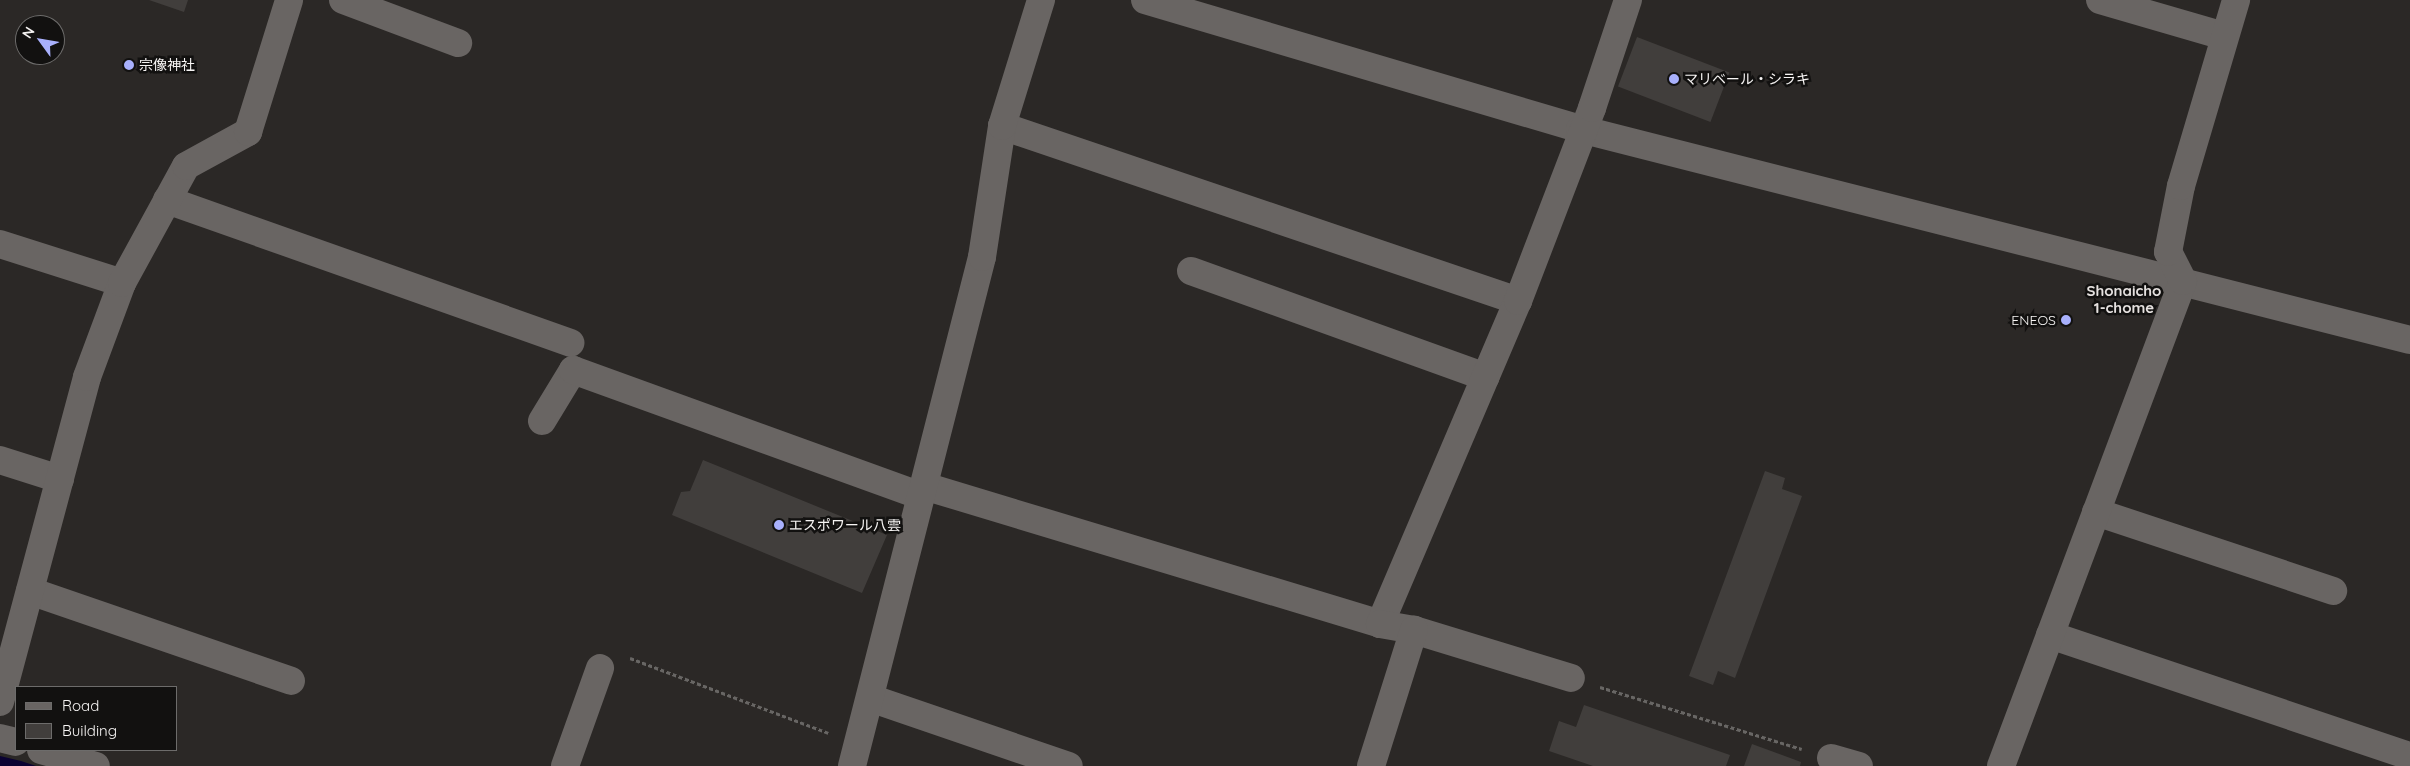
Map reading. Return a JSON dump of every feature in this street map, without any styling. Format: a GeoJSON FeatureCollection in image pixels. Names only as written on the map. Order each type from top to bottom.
{"type":"FeatureCollection","features":[{"type":"Feature","properties":{"kind":"street"},"geometry":{"type":"LineString","coordinates":[[0,702],[8,636],[30,591],[87,377],[122,283],[186,166],[248,132],[289,0]]}},
{"type":"Feature","properties":{"kind":"street"},"geometry":{"type":"LineString","coordinates":[[344,0],[458,43]]}},
{"type":"Feature","properties":{"kind":"street"},"geometry":{"type":"LineString","coordinates":[[855,755],[982,257],[1002,126],[1040,0]]}},
{"type":"Feature","properties":{"kind":"street"},"geometry":{"type":"LineString","coordinates":[[1145,0],[1580,129],[2410,340]]}},
{"type":"Feature","properties":{"kind":"street"},"geometry":{"type":"LineString","coordinates":[[1380,624],[1518,301],[1580,129],[1592,108],[1628,0]]}},
{"type":"Feature","properties":{"kind":"street"},"geometry":{"type":"LineString","coordinates":[[2100,0],[2224,36]]}},
{"type":"Feature","properties":{"kind":"street"},"geometry":{"type":"LineString","coordinates":[[2001,766],[2183,281],[2168,252],[2181,186],[2236,0]]}},
{"type":"Feature","properties":{"kind":"street"},"geometry":{"type":"LineString","coordinates":[[1002,126],[1518,301]]}},
{"type":"Feature","properties":{"kind":"street"},"geometry":{"type":"LineString","coordinates":[[167,200],[570,344]]}},
{"type":"Feature","properties":{"kind":"street"},"geometry":{"type":"LineString","coordinates":[[0,244],[122,283]]}},
{"type":"Feature","properties":{"kind":"street"},"geometry":{"type":"LineString","coordinates":[[1190,271],[1486,377]]}},
{"type":"Feature","properties":{"kind":"street"},"geometry":{"type":"LineString","coordinates":[[542,420],[573,370],[923,491],[1380,624],[1414,630],[1571,678]]}},
{"type":"Feature","properties":{"kind":"street"},"geometry":{"type":"LineString","coordinates":[[0,460],[60,479]]}},
{"type":"Feature","properties":{"kind":"street"},"geometry":{"type":"LineString","coordinates":[[2096,512],[2333,591]]}},
{"type":"Feature","properties":{"kind":"street"},"geometry":{"type":"LineString","coordinates":[[30,591],[291,681]]}},
{"type":"Feature","properties":{"kind":"street"},"geometry":{"type":"LineString","coordinates":[[1371,766],[1414,630]]}},
{"type":"Feature","properties":{"kind":"street"},"geometry":{"type":"LineString","coordinates":[[2050,635],[2410,756]]}},
{"type":"Feature","properties":{"kind":"street"},"geometry":{"type":"LineString","coordinates":[[566,766],[600,668]]}},
{"type":"Feature","properties":{"kind":"street"},"geometry":{"type":"LineString","coordinates":[[870,698],[1069,766]]}},
{"type":"Feature","properties":{"kind":"street"},"geometry":{"type":"LineString","coordinates":[[0,738],[15,742]]}},
{"type":"Feature","properties":{"kind":"street"},"geometry":{"type":"LineString","coordinates":[[44,751],[96,766]]}},
{"type":"Feature","properties":{"kind":"street"},"geometry":{"type":"LineString","coordinates":[[1831,758],[1859,766]]}},
{"type":"Feature","properties":{"kind":"path"},"geometry":{"type":"LineString","coordinates":[[600,668],[609,666],[615,652],[855,755]]}},
{"type":"Feature","properties":{"kind":"path"},"geometry":{"type":"LineString","coordinates":[[1571,678],[1831,758]]}},
{"type":"Feature","properties":{"kind":"shaded area"},"geometry":{"type":"Polygon","coordinates":[[[0,756],[21,761],[36,766],[0,766],[0,756]]]}},
{"type":"Feature","properties":{"kind":"building"},"geometry":{"type":"Polygon","coordinates":[[[149,0],[188,0],[184,12],[149,0]]]}},
{"type":"Feature","properties":{"kind":"building","name":"マリベール・シラキ"},"geometry":{"type":"Polygon","coordinates":[[[1637,37],[1729,72],[1710,122],[1618,86],[1637,37]]]}},
{"type":"Feature","properties":{"kind":"building","name":"エスポワール八雲"},"geometry":{"type":"Polygon","coordinates":[[[703,460],[887,535],[862,593],[672,515],[681,492],[690,491],[703,460]]]}},
{"type":"Feature","properties":{"kind":"building"},"geometry":{"type":"Polygon","coordinates":[[[1765,471],[1785,478],[1782,489],[1802,496],[1735,678],[1718,671],[1713,685],[1689,676],[1765,471]]]}},
{"type":"Feature","properties":{"kind":"building"},"geometry":{"type":"Polygon","coordinates":[[[1584,705],[1730,755],[1726,766],[1593,766],[1549,751],[1559,721],[1576,727],[1584,705]]]}},
{"type":"Feature","properties":{"kind":"building"},"geometry":{"type":"Polygon","coordinates":[[[1752,744],[1801,762],[1800,766],[1744,766],[1752,744]]]}},
{"type":"Feature","properties":{"kind":"place","name":"宗像神社"},"geometry":{"type":"Point","coordinates":[129,65]}},
{"type":"Feature","properties":{"kind":"place","name":"マリベール・シラキ"},"geometry":{"type":"Point","coordinates":[1674,79]}},
{"type":"Feature","properties":{"kind":"place","name":"ENEOS"},"geometry":{"type":"Point","coordinates":[2066,320]}},
{"type":"Feature","properties":{"kind":"place","name":"エスポワール八雲"},"geometry":{"type":"Point","coordinates":[779,525]}},
{"type":"Feature","properties":{"kind":"district","name":"Shonaicho 1-chome"},"geometry":{"type":"Point","coordinates":[2124,298]}}]}
